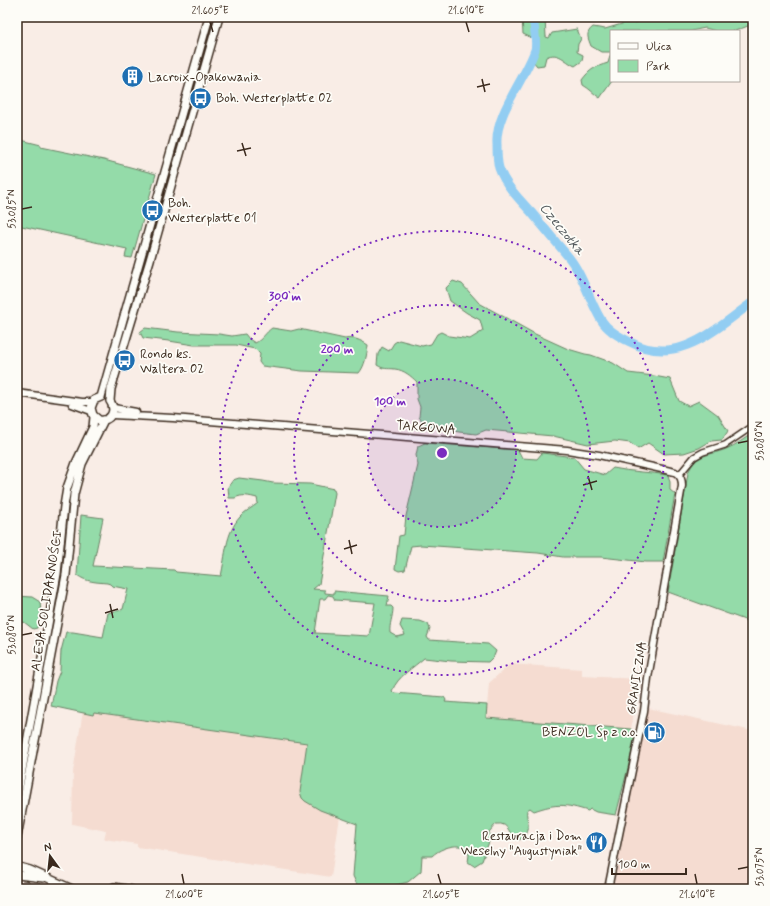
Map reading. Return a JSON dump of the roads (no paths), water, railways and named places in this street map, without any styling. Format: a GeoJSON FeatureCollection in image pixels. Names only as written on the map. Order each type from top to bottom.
{"type":"FeatureCollection","features":[{"type":"Feature","properties":{"kind":"main road"},"geometry":{"type":"LineString","coordinates":[[101,398],[209,17]]}},
{"type":"Feature","properties":{"kind":"main road"},"geometry":{"type":"LineString","coordinates":[[110,401],[106,398],[101,398],[93,402],[92,414],[99,420],[104,420],[113,412],[110,401],[111,389],[150,260],[219,17]]}},
{"type":"Feature","properties":{"kind":"main road","name":"ALEJA SOLIDARNOŚCI"},"geometry":{"type":"LineString","coordinates":[[17,798],[56,578],[67,488],[76,463],[93,427],[92,414]]}},
{"type":"Feature","properties":{"kind":"main road","name":"ALEJA SOLIDARNOŚCI"},"geometry":{"type":"LineString","coordinates":[[17,837],[66,575],[74,494],[82,464],[104,420]]}},
{"type":"Feature","properties":{"kind":"main road"},"geometry":{"type":"LineString","coordinates":[[18,870],[49,878],[72,889]]}},
{"type":"Feature","properties":{"kind":"street"},"geometry":{"type":"LineString","coordinates":[[17,393],[82,402],[93,402]]}},
{"type":"Feature","properties":{"kind":"street"},"geometry":{"type":"LineString","coordinates":[[49,397],[92,414]]}},
{"type":"Feature","properties":{"kind":"street","name":"TARGOWA"},"geometry":{"type":"LineString","coordinates":[[113,412],[567,450],[599,455],[677,474]]}},
{"type":"Feature","properties":{"kind":"street"},"geometry":{"type":"LineString","coordinates":[[677,474],[694,457],[703,452],[725,445],[753,426]]}},
{"type":"Feature","properties":{"kind":"street","name":"GRANICZNA"},"geometry":{"type":"LineString","coordinates":[[608,889],[644,711],[648,678],[682,486],[682,481],[677,474]]}},
{"type":"Feature","properties":{"kind":"street"},"geometry":{"type":"LineString","coordinates":[[110,889],[114,886],[132,889]]}},
{"type":"Feature","properties":{"kind":"waterway","name":"Czeczotka"},"geometry":{"type":"LineString","coordinates":[[533,17],[536,47],[501,121],[497,144],[498,165],[513,192],[572,261],[600,318],[606,326],[630,342],[648,349],[665,350],[696,342],[753,302]]}},
{"type":"Feature","properties":{"kind":"place","name":"Lacroix-Opakowania"},"geometry":{"type":"Point","coordinates":[132,77]}},
{"type":"Feature","properties":{"kind":"place","name":"Boh. Westerplatte 02"},"geometry":{"type":"Point","coordinates":[201,98]}},
{"type":"Feature","properties":{"kind":"place","name":"Boh. Westerplatte 01"},"geometry":{"type":"Point","coordinates":[152,210]}},
{"type":"Feature","properties":{"kind":"place","name":"Rondo ks. Waltera 02"},"geometry":{"type":"Point","coordinates":[125,361]}},
{"type":"Feature","properties":{"kind":"place","name":"BENZOL Sp z o.o."},"geometry":{"type":"Point","coordinates":[654,732]}},
{"type":"Feature","properties":{"kind":"place","name":"Restauracja i Dom Weselny \"Augustyniak\""},"geometry":{"type":"Point","coordinates":[597,843]}}]}
